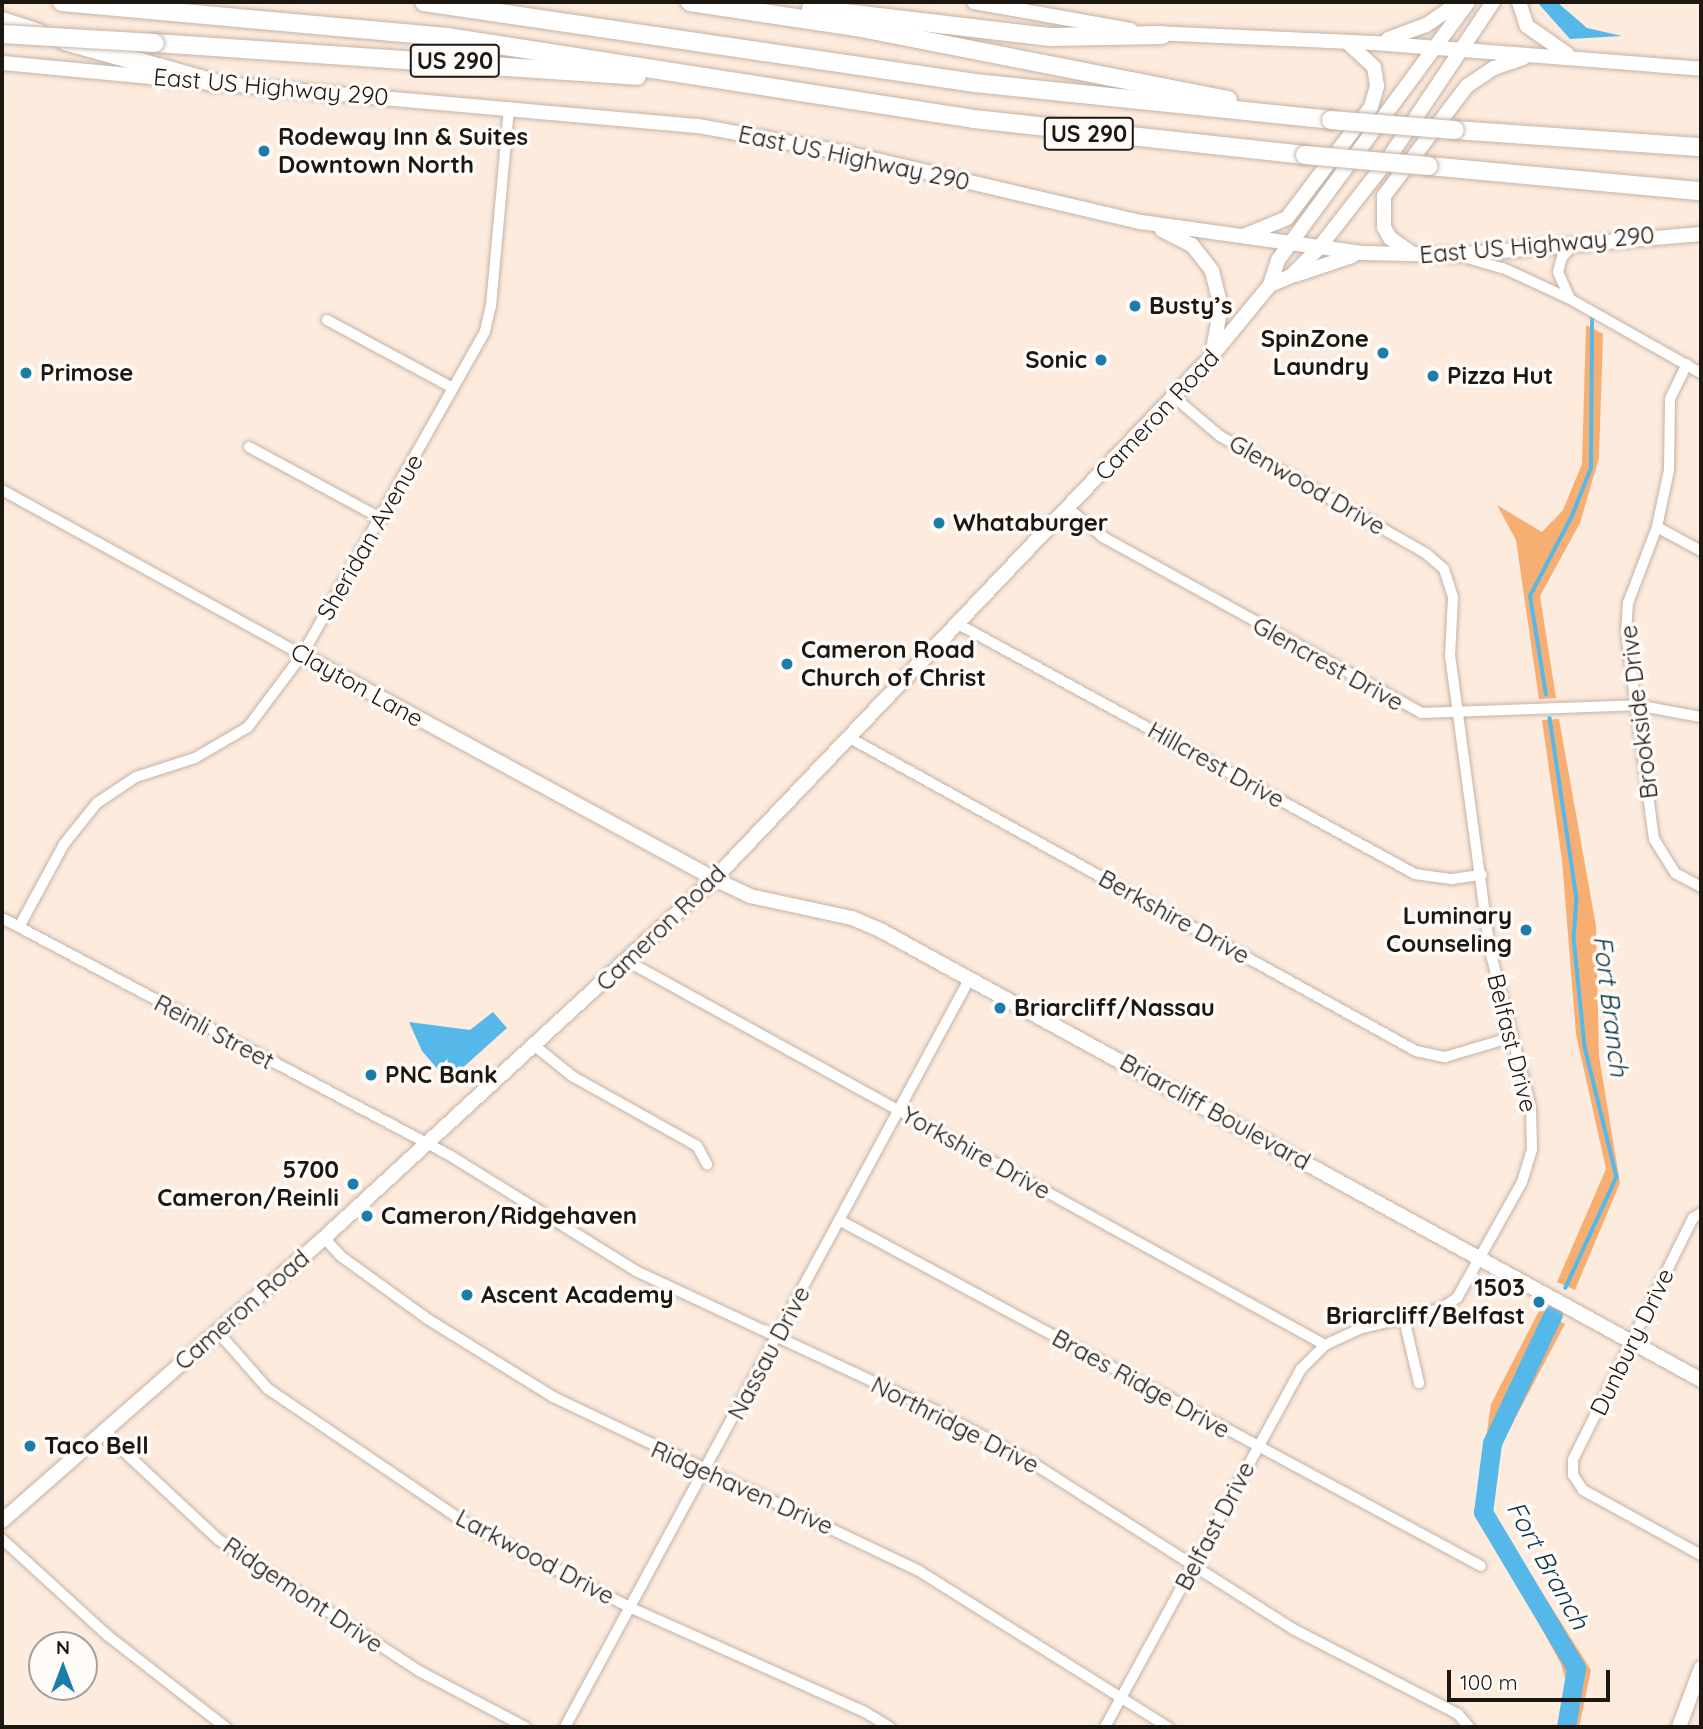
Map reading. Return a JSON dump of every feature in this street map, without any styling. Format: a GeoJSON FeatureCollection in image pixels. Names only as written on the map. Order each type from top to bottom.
{"type":"FeatureCollection","features":[{"type":"Feature","properties":{"kind":"highway"},"geometry":{"type":"LineString","coordinates":[[62,2],[447,37],[755,85]]}},
{"type":"Feature","properties":{"kind":"highway"},"geometry":{"type":"LineString","coordinates":[[424,2],[975,83],[1275,113]]}},
{"type":"Feature","properties":{"kind":"highway","name":"US 290"},"geometry":{"type":"LineString","coordinates":[[690,2],[856,27],[1196,92],[1275,113],[1455,130],[1701,147]]}},
{"type":"Feature","properties":{"kind":"highway"},"geometry":{"type":"LineString","coordinates":[[728,2],[1050,37],[1162,35]]}},
{"type":"Feature","properties":{"kind":"highway"},"geometry":{"type":"LineString","coordinates":[[2,21],[214,83]]}},
{"type":"Feature","properties":{"kind":"highway","name":"US 290"},"geometry":{"type":"LineString","coordinates":[[2,34],[521,65],[755,85],[974,119],[1305,155],[1701,188]]}},
{"type":"Feature","properties":{"kind":"main road"},"geometry":{"type":"LineString","coordinates":[[974,2],[1162,35],[1374,43],[1701,69]]}},
{"type":"Feature","properties":{"kind":"main road"},"geometry":{"type":"LineString","coordinates":[[1374,43],[1426,25],[1460,2]]}},
{"type":"Feature","properties":{"kind":"main road","name":"Cameron Road"},"geometry":{"type":"LineString","coordinates":[[2,1521],[426,1146],[713,879],[1069,509],[1210,358],[1270,285],[1278,260],[1468,2]]}},
{"type":"Feature","properties":{"kind":"main road","name":"Cameron Road"},"geometry":{"type":"LineString","coordinates":[[1270,285],[1291,276],[1318,248],[1403,139],[1493,2]]}},
{"type":"Feature","properties":{"kind":"main road"},"geometry":{"type":"LineString","coordinates":[[1519,2],[1527,26],[1538,37],[1578,59]]}},
{"type":"Feature","properties":{"kind":"main road"},"geometry":{"type":"LineString","coordinates":[[1241,236],[1269,229],[1287,218],[1371,107],[1377,86],[1374,67],[1347,42]]}},
{"type":"Feature","properties":{"kind":"main road"},"geometry":{"type":"LineString","coordinates":[[1417,256],[1390,239],[1382,218],[1384,196],[1467,86],[1494,68],[1531,55]]}},
{"type":"Feature","properties":{"kind":"main road","name":"East US Highway 290"},"geometry":{"type":"LineString","coordinates":[[2,63],[644,120],[768,137],[1141,222],[1289,245],[1362,253],[1456,255],[1577,242],[1701,234]]}},
{"type":"Feature","properties":{"kind":"main road"},"geometry":{"type":"LineString","coordinates":[[1141,222],[1192,245],[1212,271],[1221,306],[1210,358]]}},
{"type":"Feature","properties":{"kind":"main road"},"geometry":{"type":"LineString","coordinates":[[1291,276],[1362,253]]}},
{"type":"Feature","properties":{"kind":"main road","name":"Clayton Lane"},"geometry":{"type":"LineString","coordinates":[[302,654],[713,879]]}},
{"type":"Feature","properties":{"kind":"main road","name":"Briarcliff Boulevard"},"geometry":{"type":"LineString","coordinates":[[713,879],[750,896],[852,918],[970,978],[1701,1380]]}},
{"type":"Feature","properties":{"kind":"main road"},"geometry":{"type":"LineString","coordinates":[[1679,1727],[1701,1668]]}},
{"type":"Feature","properties":{"kind":"street","name":"Sheridan Avenue"},"geometry":{"type":"LineString","coordinates":[[19,927],[64,844],[97,803],[136,777],[195,758],[230,740],[273,698],[302,654],[382,519],[490,316],[509,108]]}},
{"type":"Feature","properties":{"kind":"street"},"geometry":{"type":"LineString","coordinates":[[1570,299],[1560,281],[1559,264],[1577,242]]}},
{"type":"Feature","properties":{"kind":"street"},"geometry":{"type":"LineString","coordinates":[[1456,255],[1503,268],[1570,299],[1701,373]]}},
{"type":"Feature","properties":{"kind":"street"},"geometry":{"type":"LineString","coordinates":[[327,320],[453,388]]}},
{"type":"Feature","properties":{"kind":"street","name":"Brookside Drive"},"geometry":{"type":"LineString","coordinates":[[1687,365],[1670,399],[1670,470],[1657,527],[1629,603],[1626,632],[1654,839],[1663,859],[1675,873],[1701,887]]}},
{"type":"Feature","properties":{"kind":"street","name":"Glenwood Drive"},"geometry":{"type":"LineString","coordinates":[[1174,397],[1220,436],[1427,554],[1444,569]]}},
{"type":"Feature","properties":{"kind":"street"},"geometry":{"type":"LineString","coordinates":[[249,447],[382,519]]}},
{"type":"Feature","properties":{"kind":"street","name":"Clayton Lane"},"geometry":{"type":"LineString","coordinates":[[2,490],[302,654]]}},
{"type":"Feature","properties":{"kind":"street","name":"Glencrest Drive"},"geometry":{"type":"LineString","coordinates":[[1069,509],[1103,537],[1400,705],[1422,713],[1458,714],[1636,705],[1701,717]]}},
{"type":"Feature","properties":{"kind":"street"},"geometry":{"type":"LineString","coordinates":[[1657,527],[1701,551]]}},
{"type":"Feature","properties":{"kind":"street","name":"Belfast Drive"},"geometry":{"type":"LineString","coordinates":[[1105,1727],[1301,1369],[1325,1345],[1359,1329],[1440,1309],[1457,1298],[1522,1182],[1532,1150],[1531,1108],[1509,1038],[1490,951],[1482,875],[1450,657],[1452,597],[1444,569]]}},
{"type":"Feature","properties":{"kind":"street","name":"Hillcrest Drive"},"geometry":{"type":"LineString","coordinates":[[958,624],[1415,874],[1452,879],[1482,875]]}},
{"type":"Feature","properties":{"kind":"street","name":"Berkshire Drive"},"geometry":{"type":"LineString","coordinates":[[848,737],[1416,1051],[1445,1057],[1509,1038]]}},
{"type":"Feature","properties":{"kind":"street","name":"Reinli Street"},"geometry":{"type":"LineString","coordinates":[[2,918],[426,1146]]}},
{"type":"Feature","properties":{"kind":"street","name":"Yorkshire Drive"},"geometry":{"type":"LineString","coordinates":[[627,961],[1325,1345]]}},
{"type":"Feature","properties":{"kind":"street","name":"Nassau Drive"},"geometry":{"type":"LineString","coordinates":[[565,1727],[629,1607],[706,1473],[897,1110],[970,978]]}},
{"type":"Feature","properties":{"kind":"street"},"geometry":{"type":"LineString","coordinates":[[535,1046],[572,1076],[697,1146],[707,1164]]}},
{"type":"Feature","properties":{"kind":"street","name":"Northridge Drive"},"geometry":{"type":"LineString","coordinates":[[426,1146],[449,1155],[636,1271],[777,1340],[938,1412],[1031,1462],[1293,1629],[1458,1714],[1469,1727]]}},
{"type":"Feature","properties":{"kind":"street","name":"Dunbury Drive"},"geometry":{"type":"LineString","coordinates":[[1701,1213],[1693,1218],[1573,1460],[1573,1475],[1583,1490],[1701,1555]]}},
{"type":"Feature","properties":{"kind":"street","name":"Braes Ridge Drive"},"geometry":{"type":"LineString","coordinates":[[839,1220],[1256,1449],[1481,1566]]}},
{"type":"Feature","properties":{"kind":"street","name":"Ridgehaven Drive"},"geometry":{"type":"LineString","coordinates":[[324,1238],[342,1257],[429,1320],[553,1397],[706,1473],[919,1571],[1168,1727]]}},
{"type":"Feature","properties":{"kind":"street"},"geometry":{"type":"LineString","coordinates":[[1404,1319],[1419,1383]]}},
{"type":"Feature","properties":{"kind":"street","name":"Larkwood Drive"},"geometry":{"type":"LineString","coordinates":[[218,1331],[268,1389],[458,1518],[629,1607],[863,1711],[890,1727]]}},
{"type":"Feature","properties":{"kind":"street","name":"Ridgemont Drive"},"geometry":{"type":"LineString","coordinates":[[103,1432],[219,1540],[419,1671],[525,1727]]}},
{"type":"Feature","properties":{"kind":"street"},"geometry":{"type":"LineString","coordinates":[[2,1539],[107,1635],[225,1727]]}},
{"type":"Feature","properties":{"kind":"shaded area"},"geometry":{"type":"Polygon","coordinates":[[[1586,325],[1603,334],[1599,458],[1580,523],[1540,596],[1556,698],[1539,699],[1516,540],[1497,505],[1542,532],[1563,510],[1582,464],[1586,325]]]}},
{"type":"Feature","properties":{"kind":"shaded area"},"geometry":{"type":"Polygon","coordinates":[[[1559,719],[1596,926],[1599,1056],[1620,1183],[1575,1290],[1557,1282],[1606,1169],[1576,1034],[1562,860],[1542,720],[1559,719]]]}},
{"type":"Feature","properties":{"kind":"shaded area"},"geometry":{"type":"Polygon","coordinates":[[[1540,1309],[1565,1324],[1501,1445],[1492,1513],[1591,1670],[1579,1727],[1561,1727],[1568,1688],[1561,1664],[1476,1507],[1491,1404],[1540,1309]]]}},
{"type":"Feature","properties":{"kind":"water"},"geometry":{"type":"Polygon","coordinates":[[[1537,2],[1557,2],[1587,28],[1622,36],[1570,39],[1537,2]]]}},
{"type":"Feature","properties":{"kind":"water"},"geometry":{"type":"Polygon","coordinates":[[[493,1012],[507,1028],[448,1081],[422,1051],[409,1022],[470,1030],[493,1012]]]}},
{"type":"Feature","properties":{"kind":"waterway","name":"Fort Branch"},"geometry":{"type":"LineString","coordinates":[[1546,695],[1530,596],[1572,516],[1591,468],[1592,318]]}},
{"type":"Feature","properties":{"kind":"waterway","name":"Fort Branch"},"geometry":{"type":"LineString","coordinates":[[1550,718],[1577,898],[1574,938],[1585,1047],[1617,1177],[1566,1288]]}},
{"type":"Feature","properties":{"kind":"waterway","name":"Fort Branch"},"geometry":{"type":"LineString","coordinates":[[1553,1314],[1492,1443],[1483,1512],[1576,1668],[1566,1727]]}},
{"type":"Feature","properties":{"kind":"place","name":"Rodeway Inn & Suites Downtown North"},"geometry":{"type":"Point","coordinates":[264,151]}},
{"type":"Feature","properties":{"kind":"place","name":"Busty’s"},"geometry":{"type":"Point","coordinates":[1135,306]}},
{"type":"Feature","properties":{"kind":"place","name":"SpinZone Laundry"},"geometry":{"type":"Point","coordinates":[1383,353]}},
{"type":"Feature","properties":{"kind":"place","name":"Sonic"},"geometry":{"type":"Point","coordinates":[1101,360]}},
{"type":"Feature","properties":{"kind":"place","name":"Primose"},"geometry":{"type":"Point","coordinates":[26,373]}},
{"type":"Feature","properties":{"kind":"place","name":"Pizza Hut"},"geometry":{"type":"Point","coordinates":[1433,376]}},
{"type":"Feature","properties":{"kind":"place","name":"Whataburger"},"geometry":{"type":"Point","coordinates":[939,523]}},
{"type":"Feature","properties":{"kind":"place","name":"Cameron Road Church of Christ"},"geometry":{"type":"Point","coordinates":[787,664]}},
{"type":"Feature","properties":{"kind":"place","name":"Luminary Counseling"},"geometry":{"type":"Point","coordinates":[1526,930]}},
{"type":"Feature","properties":{"kind":"place","name":"Briarcliff/Nassau"},"geometry":{"type":"Point","coordinates":[1000,1008]}},
{"type":"Feature","properties":{"kind":"place","name":"PNC Bank"},"geometry":{"type":"Point","coordinates":[371,1075]}},
{"type":"Feature","properties":{"kind":"place","name":"5700 Cameron/Reinli"},"geometry":{"type":"Point","coordinates":[353,1184]}},
{"type":"Feature","properties":{"kind":"place","name":"Cameron/Ridgehaven"},"geometry":{"type":"Point","coordinates":[367,1216]}},
{"type":"Feature","properties":{"kind":"place","name":"Ascent Academy"},"geometry":{"type":"Point","coordinates":[467,1295]}},
{"type":"Feature","properties":{"kind":"place","name":"1503 Briarcliff/Belfast"},"geometry":{"type":"Point","coordinates":[1539,1302]}},
{"type":"Feature","properties":{"kind":"place","name":"Taco Bell"},"geometry":{"type":"Point","coordinates":[30,1446]}}]}
